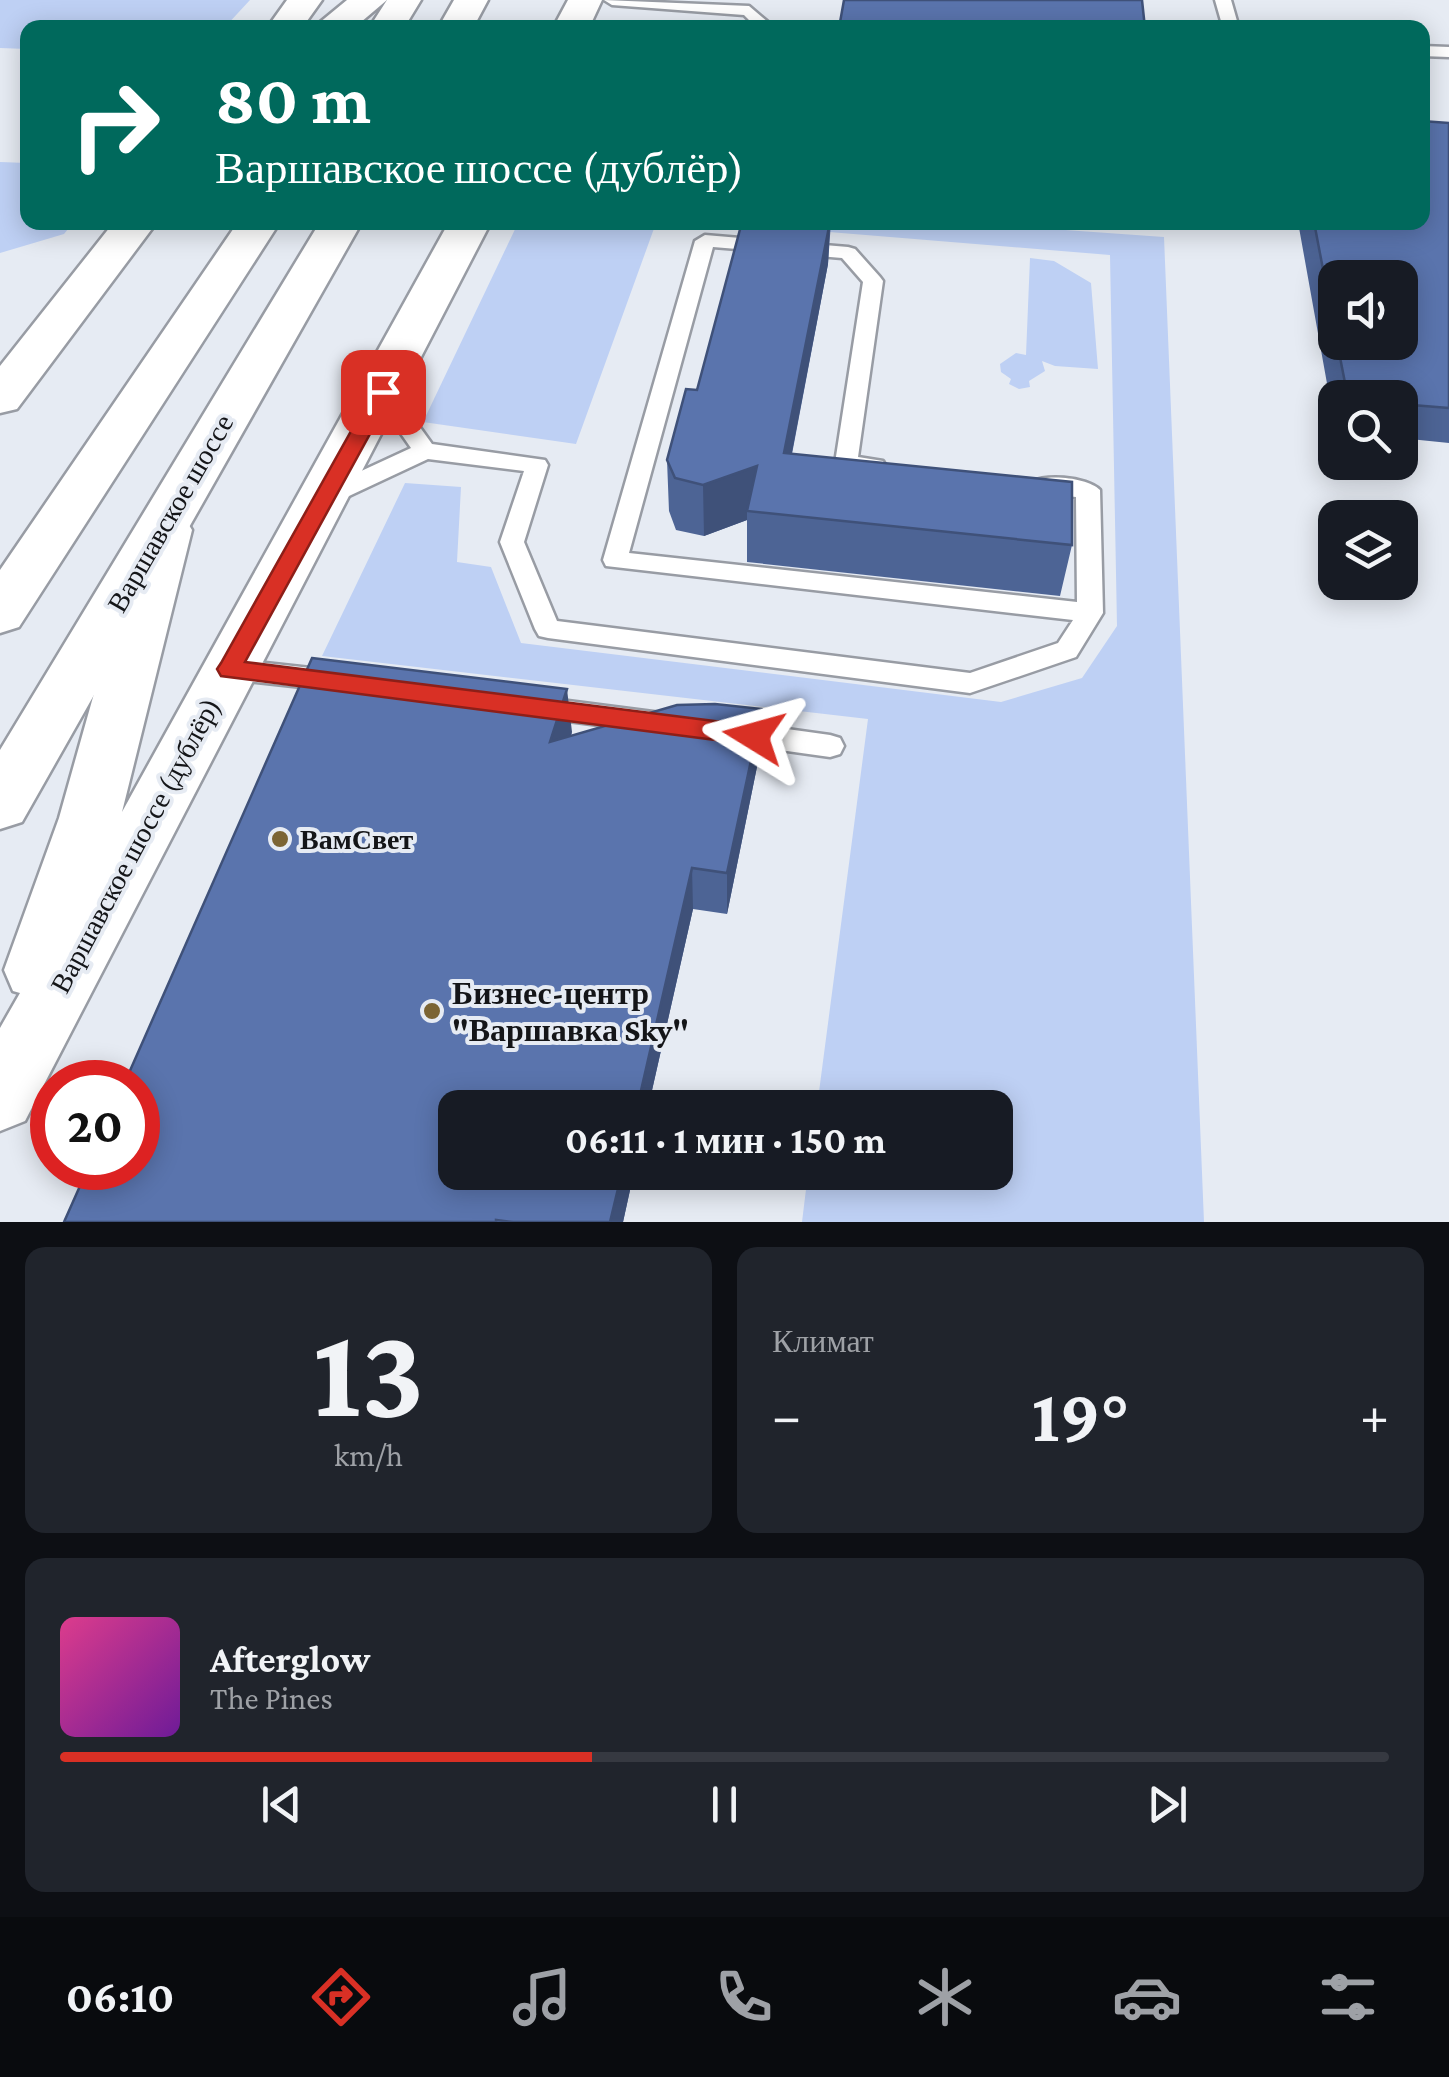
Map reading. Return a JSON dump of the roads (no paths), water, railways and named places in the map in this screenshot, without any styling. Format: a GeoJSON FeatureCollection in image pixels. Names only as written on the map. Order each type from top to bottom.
{"type":"FeatureCollection","features":[{"type":"Feature","properties":{"kind":"main road"},"geometry":{"type":"LineString","coordinates":[[341,20],[370,0]]}},
{"type":"Feature","properties":{"kind":"main road"},"geometry":{"type":"LineString","coordinates":[[0,398],[130,230]]}},
{"type":"Feature","properties":{"kind":"main road"},"geometry":{"type":"LineString","coordinates":[[0,613],[254,230]]}},
{"type":"Feature","properties":{"kind":"main road","name":"Варшавское шоссе"},"geometry":{"type":"LineString","coordinates":[[0,804],[335,230]]}},
{"type":"Feature","properties":{"kind":"main road","name":"Варшавское шоссе (дублёр)"},"geometry":{"type":"LineString","coordinates":[[0,1098],[229,669],[383,392],[466,230]]}},
{"type":"Feature","properties":{"kind":"main road"},"geometry":{"type":"LineString","coordinates":[[0,1077],[90,818],[170,515]]}},
{"type":"Feature","properties":{"kind":"lane"},"geometry":{"type":"LineString","coordinates":[[612,0],[752,6]]}},
{"type":"Feature","properties":{"kind":"lane"},"geometry":{"type":"LineString","coordinates":[[902,469],[846,463],[873,281],[848,253],[705,241],[615,560],[1090,614]]}},
{"type":"Feature","properties":{"kind":"lane"},"geometry":{"type":"LineString","coordinates":[[383,392],[425,452]]}},
{"type":"Feature","properties":{"kind":"lane"},"geometry":{"type":"LineString","coordinates":[[325,498],[425,452],[537,465],[512,542],[548,629],[970,683],[1067,650],[1090,614],[1088,490],[1013,482]]}},
{"type":"Feature","properties":{"kind":"lane"},"geometry":{"type":"LineString","coordinates":[[229,669],[358,683]]}},
{"type":"Feature","properties":{"kind":"lane"},"geometry":{"type":"LineString","coordinates":[[516,704],[830,746]]}},
{"type":"Feature","properties":{"kind":"place","name":"ВамСвет"},"geometry":{"type":"Point","coordinates":[280,839]}},
{"type":"Feature","properties":{"kind":"place","name":"Бизнес-центр \"Варшавка Sky\""},"geometry":{"type":"Point","coordinates":[432,1011]}}]}
